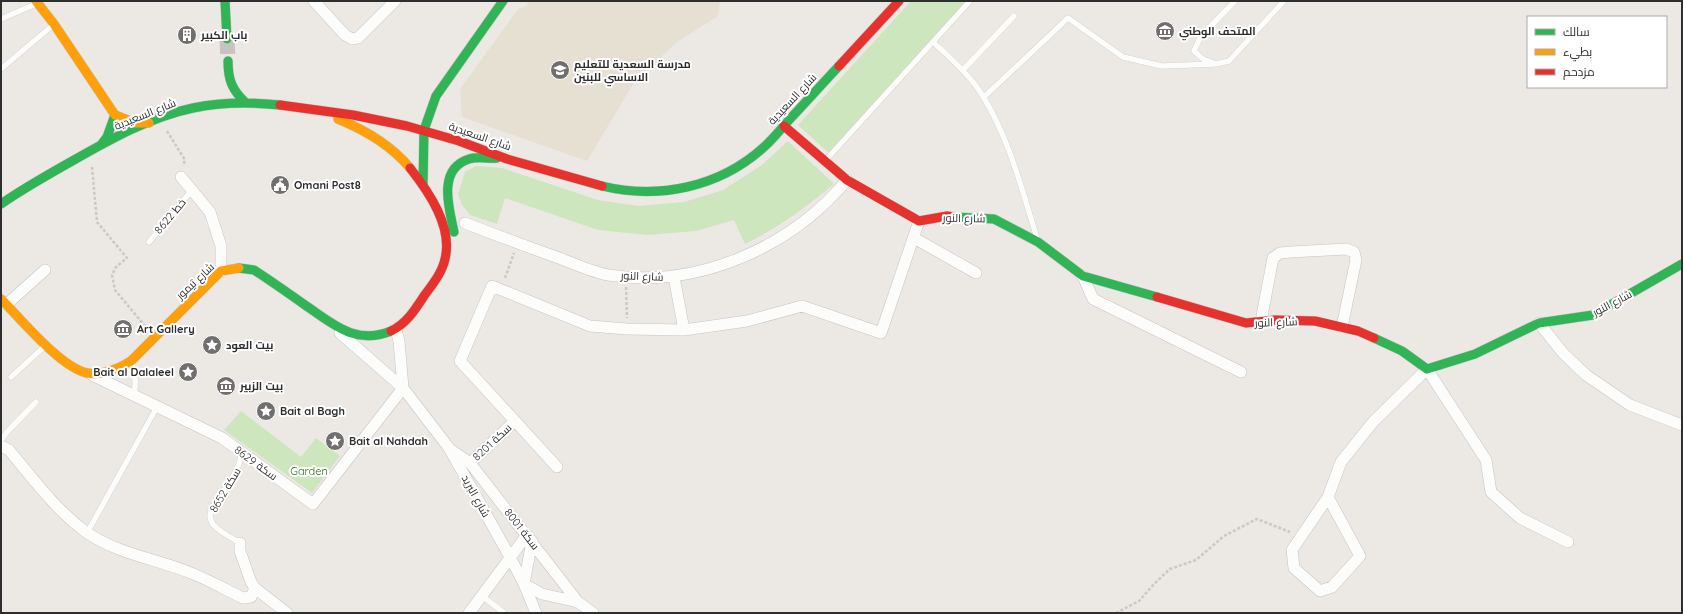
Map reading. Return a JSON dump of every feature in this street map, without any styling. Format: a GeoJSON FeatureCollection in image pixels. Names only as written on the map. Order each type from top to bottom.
{"type":"FeatureCollection","features":[{"type":"Feature","properties":{"kind":"main road"},"geometry":{"type":"LineString","coordinates":[[225,1],[227,39]]}},
{"type":"Feature","properties":{"kind":"main road"},"geometry":{"type":"LineString","coordinates":[[423,185],[424,130],[436,96],[503,1]]}},
{"type":"Feature","properties":{"kind":"main road"},"geometry":{"type":"LineString","coordinates":[[37,2],[54,24],[115,115],[135,123],[149,123]]}},
{"type":"Feature","properties":{"kind":"main road","name":"شارع السعيدية"},"geometry":{"type":"LineString","coordinates":[[2,203],[101,145],[162,117],[185,110],[210,105],[246,102],[310,108],[383,120],[424,130],[478,147],[506,158],[596,185],[638,193],[660,193],[702,184],[723,175],[764,147],[896,2]]}},
{"type":"Feature","properties":{"kind":"main road"},"geometry":{"type":"LineString","coordinates":[[210,105],[224,87],[228,61]]}},
{"type":"Feature","properties":{"kind":"main road"},"geometry":{"type":"LineString","coordinates":[[224,87],[236,93],[246,102]]}},
{"type":"Feature","properties":{"kind":"main road","name":"شارع تيمور"},"geometry":{"type":"LineString","coordinates":[[310,108],[362,129],[383,143],[398,156],[423,185],[441,218],[445,242],[445,258]]}},
{"type":"Feature","properties":{"kind":"main road"},"geometry":{"type":"LineString","coordinates":[[101,145],[107,138],[115,115]]}},
{"type":"Feature","properties":{"kind":"main road"},"geometry":{"type":"LineString","coordinates":[[784,126],[847,180],[919,221]]}},
{"type":"Feature","properties":{"kind":"main road","name":"شارع تيمور"},"geometry":{"type":"LineString","coordinates":[[87,373],[106,372],[122,368],[155,338],[221,271],[239,267],[254,270],[322,317],[340,328],[356,335],[379,336],[396,330],[410,318],[437,277],[451,248],[454,233],[446,186],[450,173],[460,163],[470,158],[506,158]]}},
{"type":"Feature","properties":{"kind":"main road","name":"شارع النور"},"geometry":{"type":"LineString","coordinates":[[919,221],[947,216],[994,219],[1038,242],[1083,276],[1246,323],[1276,320],[1315,321],[1358,330],[1402,351],[1427,369],[1475,354],[1539,324],[1593,315],[1682,264]]}},
{"type":"Feature","properties":{"kind":"main road"},"geometry":{"type":"LineString","coordinates":[[4,302],[58,356],[87,373]]}},
{"type":"Feature","properties":{"kind":"street"},"geometry":{"type":"LineString","coordinates":[[314,1],[345,35],[352,39],[358,38],[395,1]]}},
{"type":"Feature","properties":{"kind":"street"},"geometry":{"type":"LineString","coordinates":[[181,177],[210,212],[221,246],[221,271]]}},
{"type":"Feature","properties":{"kind":"street","name":"شارع النور"},"geometry":{"type":"LineString","coordinates":[[466,223],[607,275],[674,277],[705,270],[741,258],[772,242],[800,224],[832,198],[847,180]]}},
{"type":"Feature","properties":{"kind":"street"},"geometry":{"type":"LineString","coordinates":[[557,467],[460,362],[492,286],[590,326],[627,329],[684,330],[747,321],[802,306],[881,333],[919,221]]}},
{"type":"Feature","properties":{"kind":"street"},"geometry":{"type":"LineString","coordinates":[[914,238],[976,273]]}},
{"type":"Feature","properties":{"kind":"street"},"geometry":{"type":"LineString","coordinates":[[1261,321],[1273,258],[1280,253],[1346,249],[1354,252],[1356,260],[1342,327]]}},
{"type":"Feature","properties":{"kind":"street"},"geometry":{"type":"LineString","coordinates":[[4,302],[45,270]]}},
{"type":"Feature","properties":{"kind":"street"},"geometry":{"type":"LineString","coordinates":[[1083,276],[1093,298],[1241,372]]}},
{"type":"Feature","properties":{"kind":"street"},"geometry":{"type":"LineString","coordinates":[[674,277],[684,330]]}},
{"type":"Feature","properties":{"kind":"street","name":"شارع البريد"},"geometry":{"type":"LineString","coordinates":[[322,317],[403,388],[449,448],[510,557],[524,584],[536,613]]}},
{"type":"Feature","properties":{"kind":"street"},"geometry":{"type":"LineString","coordinates":[[1539,324],[1563,353],[1586,375],[1630,405],[1682,425]]}},
{"type":"Feature","properties":{"kind":"street"},"geometry":{"type":"LineString","coordinates":[[396,330],[399,341],[403,388]]}},
{"type":"Feature","properties":{"kind":"street"},"geometry":{"type":"LineString","coordinates":[[1328,497],[1360,556],[1332,588],[1320,591],[1294,568],[1292,550],[1328,497],[1341,462],[1373,422],[1427,369],[1486,460],[1491,492],[1520,518],[1568,542]]}},
{"type":"Feature","properties":{"kind":"street","name":"سكة 8629"},"geometry":{"type":"LineString","coordinates":[[87,373],[210,432],[241,452],[313,504],[403,388]]}},
{"type":"Feature","properties":{"kind":"street","name":"سكة 8201"},"geometry":{"type":"LineString","coordinates":[[470,463],[515,421]]}},
{"type":"Feature","properties":{"kind":"street"},"geometry":{"type":"LineString","coordinates":[[1,446],[9,450],[54,503],[87,533],[122,550],[192,573],[243,598],[251,597],[255,588]]}},
{"type":"Feature","properties":{"kind":"street","name":"سكة 8001"},"geometry":{"type":"LineString","coordinates":[[449,448],[470,463],[530,538],[578,602],[593,613]]}},
{"type":"Feature","properties":{"kind":"street"},"geometry":{"type":"LineString","coordinates":[[469,613],[510,557],[530,538]]}},
{"type":"Feature","properties":{"kind":"street"},"geometry":{"type":"LineString","coordinates":[[530,538],[524,584],[542,594],[578,602]]}},
{"type":"Feature","properties":{"kind":"street","name":"سكة 8652"},"geometry":{"type":"LineString","coordinates":[[240,543],[240,551],[251,582],[255,588],[287,613]]}},
{"type":"Feature","properties":{"kind":"lane"},"geometry":{"type":"LineString","coordinates":[[824,161],[970,1]]}},
{"type":"Feature","properties":{"kind":"lane"},"geometry":{"type":"LineString","coordinates":[[1216,64],[1203,59],[1194,51],[1201,36],[1235,1]]}},
{"type":"Feature","properties":{"kind":"lane"},"geometry":{"type":"LineString","coordinates":[[984,97],[1068,18],[1123,57],[1162,66],[1216,64],[1229,61],[1284,1]]}},
{"type":"Feature","properties":{"kind":"lane"},"geometry":{"type":"LineString","coordinates":[[1,19],[37,2]]}},
{"type":"Feature","properties":{"kind":"lane"},"geometry":{"type":"LineString","coordinates":[[963,70],[1014,16]]}},
{"type":"Feature","properties":{"kind":"lane"},"geometry":{"type":"LineString","coordinates":[[1,69],[54,24]]}},
{"type":"Feature","properties":{"kind":"lane"},"geometry":{"type":"LineString","coordinates":[[933,42],[963,70],[984,97],[1007,142],[1038,242]]}},
{"type":"Feature","properties":{"kind":"lane","name":"8622 خط"},"geometry":{"type":"LineString","coordinates":[[149,242],[192,190]]}},
{"type":"Feature","properties":{"kind":"lane"},"geometry":{"type":"LineString","coordinates":[[11,377],[47,344]]}},
{"type":"Feature","properties":{"kind":"lane"},"geometry":{"type":"LineString","coordinates":[[131,361],[135,372],[136,384],[134,395]]}},
{"type":"Feature","properties":{"kind":"lane"},"geometry":{"type":"LineString","coordinates":[[1,440],[6,432],[36,402]]}},
{"type":"Feature","properties":{"kind":"lane"},"geometry":{"type":"LineString","coordinates":[[87,533],[157,407]]}},
{"type":"Feature","properties":{"kind":"lane","name":"سكة 8652"},"geometry":{"type":"LineString","coordinates":[[240,543],[212,524],[209,517],[210,510],[239,466],[242,457],[241,452]]}},
{"type":"Feature","properties":{"kind":"lane"},"geometry":{"type":"LineString","coordinates":[[481,595],[504,613]]}},
{"type":"Feature","properties":{"kind":"path"},"geometry":{"type":"LineString","coordinates":[[162,117],[168,134],[185,160],[181,177]]}},
{"type":"Feature","properties":{"kind":"path"},"geometry":{"type":"LineString","coordinates":[[90,151],[97,222],[127,258],[116,267],[112,275],[115,290],[155,338]]}},
{"type":"Feature","properties":{"kind":"path"},"geometry":{"type":"LineString","coordinates":[[500,290],[518,243]]}},
{"type":"Feature","properties":{"kind":"path"},"geometry":{"type":"LineString","coordinates":[[626,276],[627,329]]}},
{"type":"Feature","properties":{"kind":"path"},"geometry":{"type":"LineString","coordinates":[[1116,613],[1139,601],[1154,583],[1170,570],[1196,560],[1224,536],[1257,519],[1288,532],[1303,534]]}},
{"type":"Feature","properties":{"kind":"shaded area","name":"مدرسة السعدية للتعليم الاساسي للبنين"},"geometry":{"type":"Polygon","coordinates":[[[529,1],[720,1],[718,16],[677,42],[635,81],[587,161],[462,117],[460,89],[519,8],[525,7],[529,1]]]}},
{"type":"Feature","properties":{"kind":"green space"},"geometry":{"type":"Polygon","coordinates":[[[911,1],[967,1],[829,153],[798,125],[911,1]]]}},
{"type":"Feature","properties":{"kind":"green space"},"geometry":{"type":"Polygon","coordinates":[[[788,141],[834,184],[791,217],[745,244],[734,220],[696,231],[647,235],[598,230],[505,198],[497,224],[470,215],[462,205],[458,194],[465,172],[476,166],[502,168],[598,200],[639,206],[684,202],[723,190],[762,165],[788,141]]]}},
{"type":"Feature","properties":{"kind":"green space","name":"Garden"},"geometry":{"type":"Polygon","coordinates":[[[241,411],[301,457],[316,438],[340,456],[312,493],[224,430],[241,411]]]}},
{"type":"Feature","properties":{"kind":"tunnel"},"geometry":{"type":"LineString","coordinates":[[227,39],[228,61]]}},
{"type":"Feature","properties":{"kind":"traffic: fast"},"geometry":{"type":"LineString","coordinates":[[225,1],[227,39]]}},
{"type":"Feature","properties":{"kind":"traffic: fast"},"geometry":{"type":"LineString","coordinates":[[424,130],[436,96],[503,1]]}},
{"type":"Feature","properties":{"kind":"traffic: fast"},"geometry":{"type":"LineString","coordinates":[[228,61],[230,79],[234,89],[246,103]]}},
{"type":"Feature","properties":{"kind":"traffic: fast"},"geometry":{"type":"LineString","coordinates":[[602,186],[624,190],[667,190],[688,187],[708,181],[728,172],[747,161],[767,144],[839,66]]}},
{"type":"Feature","properties":{"kind":"traffic: fast"},"geometry":{"type":"LineString","coordinates":[[1,204],[37,181],[102,144],[161,117],[193,108],[215,105],[247,103],[280,105]]}},
{"type":"Feature","properties":{"kind":"traffic: fast"},"geometry":{"type":"LineString","coordinates":[[101,145],[107,137],[115,115]]}},
{"type":"Feature","properties":{"kind":"traffic: fast"},"geometry":{"type":"LineString","coordinates":[[423,185],[424,130]]}},
{"type":"Feature","properties":{"kind":"traffic: fast"},"geometry":{"type":"LineString","coordinates":[[454,232],[448,201],[449,180],[452,171],[459,164],[469,159],[497,158]]}},
{"type":"Feature","properties":{"kind":"traffic: fast"},"geometry":{"type":"LineString","coordinates":[[955,217],[994,219],[1038,242],[1083,276],[1157,297]]}},
{"type":"Feature","properties":{"kind":"traffic: fast"},"geometry":{"type":"LineString","coordinates":[[1374,338],[1402,351],[1427,369],[1475,354],[1539,323],[1593,315],[1682,264]]}},
{"type":"Feature","properties":{"kind":"traffic: fast"},"geometry":{"type":"LineString","coordinates":[[239,268],[254,270],[325,319],[345,330],[366,336],[378,335],[391,331]]}},
{"type":"Feature","properties":{"kind":"traffic: slow"},"geometry":{"type":"LineString","coordinates":[[36,1],[54,24],[115,115],[135,123],[149,123]]}},
{"type":"Feature","properties":{"kind":"traffic: slow"},"geometry":{"type":"LineString","coordinates":[[338,119],[358,128],[386,145],[410,168]]}},
{"type":"Feature","properties":{"kind":"traffic: slow"},"geometry":{"type":"LineString","coordinates":[[1,299],[41,341],[65,362],[76,369],[87,373],[99,374],[121,367],[131,361],[221,271],[239,268]]}},
{"type":"Feature","properties":{"kind":"traffic: jam"},"geometry":{"type":"LineString","coordinates":[[839,66],[899,1]]}},
{"type":"Feature","properties":{"kind":"traffic: jam"},"geometry":{"type":"LineString","coordinates":[[280,105],[353,115],[407,126],[459,141],[507,159],[602,186]]}},
{"type":"Feature","properties":{"kind":"traffic: jam"},"geometry":{"type":"LineString","coordinates":[[784,126],[847,180],[919,221],[947,216],[955,217]]}},
{"type":"Feature","properties":{"kind":"traffic: jam"},"geometry":{"type":"LineString","coordinates":[[391,331],[401,325],[410,316],[436,279],[444,264],[447,247],[446,235],[438,210],[425,188],[410,168]]}},
{"type":"Feature","properties":{"kind":"traffic: jam"},"geometry":{"type":"LineString","coordinates":[[1157,297],[1246,323],[1275,320],[1315,321],[1358,331],[1374,338]]}},
{"type":"Feature","properties":{"kind":"place","name":"المتحف الوطني"},"geometry":{"type":"Point","coordinates":[1165,31]}},
{"type":"Feature","properties":{"kind":"place","name":"باب الکبیر"},"geometry":{"type":"Point","coordinates":[187,35]}},
{"type":"Feature","properties":{"kind":"place","name":"مدرسة السعدية للتعليم الاساسي للبنين"},"geometry":{"type":"Point","coordinates":[560,70]}},
{"type":"Feature","properties":{"kind":"place","name":"Omani Post8"},"geometry":{"type":"Point","coordinates":[280,185]}},
{"type":"Feature","properties":{"kind":"place","name":"Art Gallery"},"geometry":{"type":"Point","coordinates":[123,329]}},
{"type":"Feature","properties":{"kind":"place","name":"بيت العود"},"geometry":{"type":"Point","coordinates":[212,345]}},
{"type":"Feature","properties":{"kind":"place","name":"Bait al Dalaleel"},"geometry":{"type":"Point","coordinates":[188,372]}},
{"type":"Feature","properties":{"kind":"place","name":"بيت الزبير"},"geometry":{"type":"Point","coordinates":[226,386]}},
{"type":"Feature","properties":{"kind":"place","name":"Bait al Bagh"},"geometry":{"type":"Point","coordinates":[266,411]}},
{"type":"Feature","properties":{"kind":"place","name":"Bait al Nahdah"},"geometry":{"type":"Point","coordinates":[335,441]}}]}
